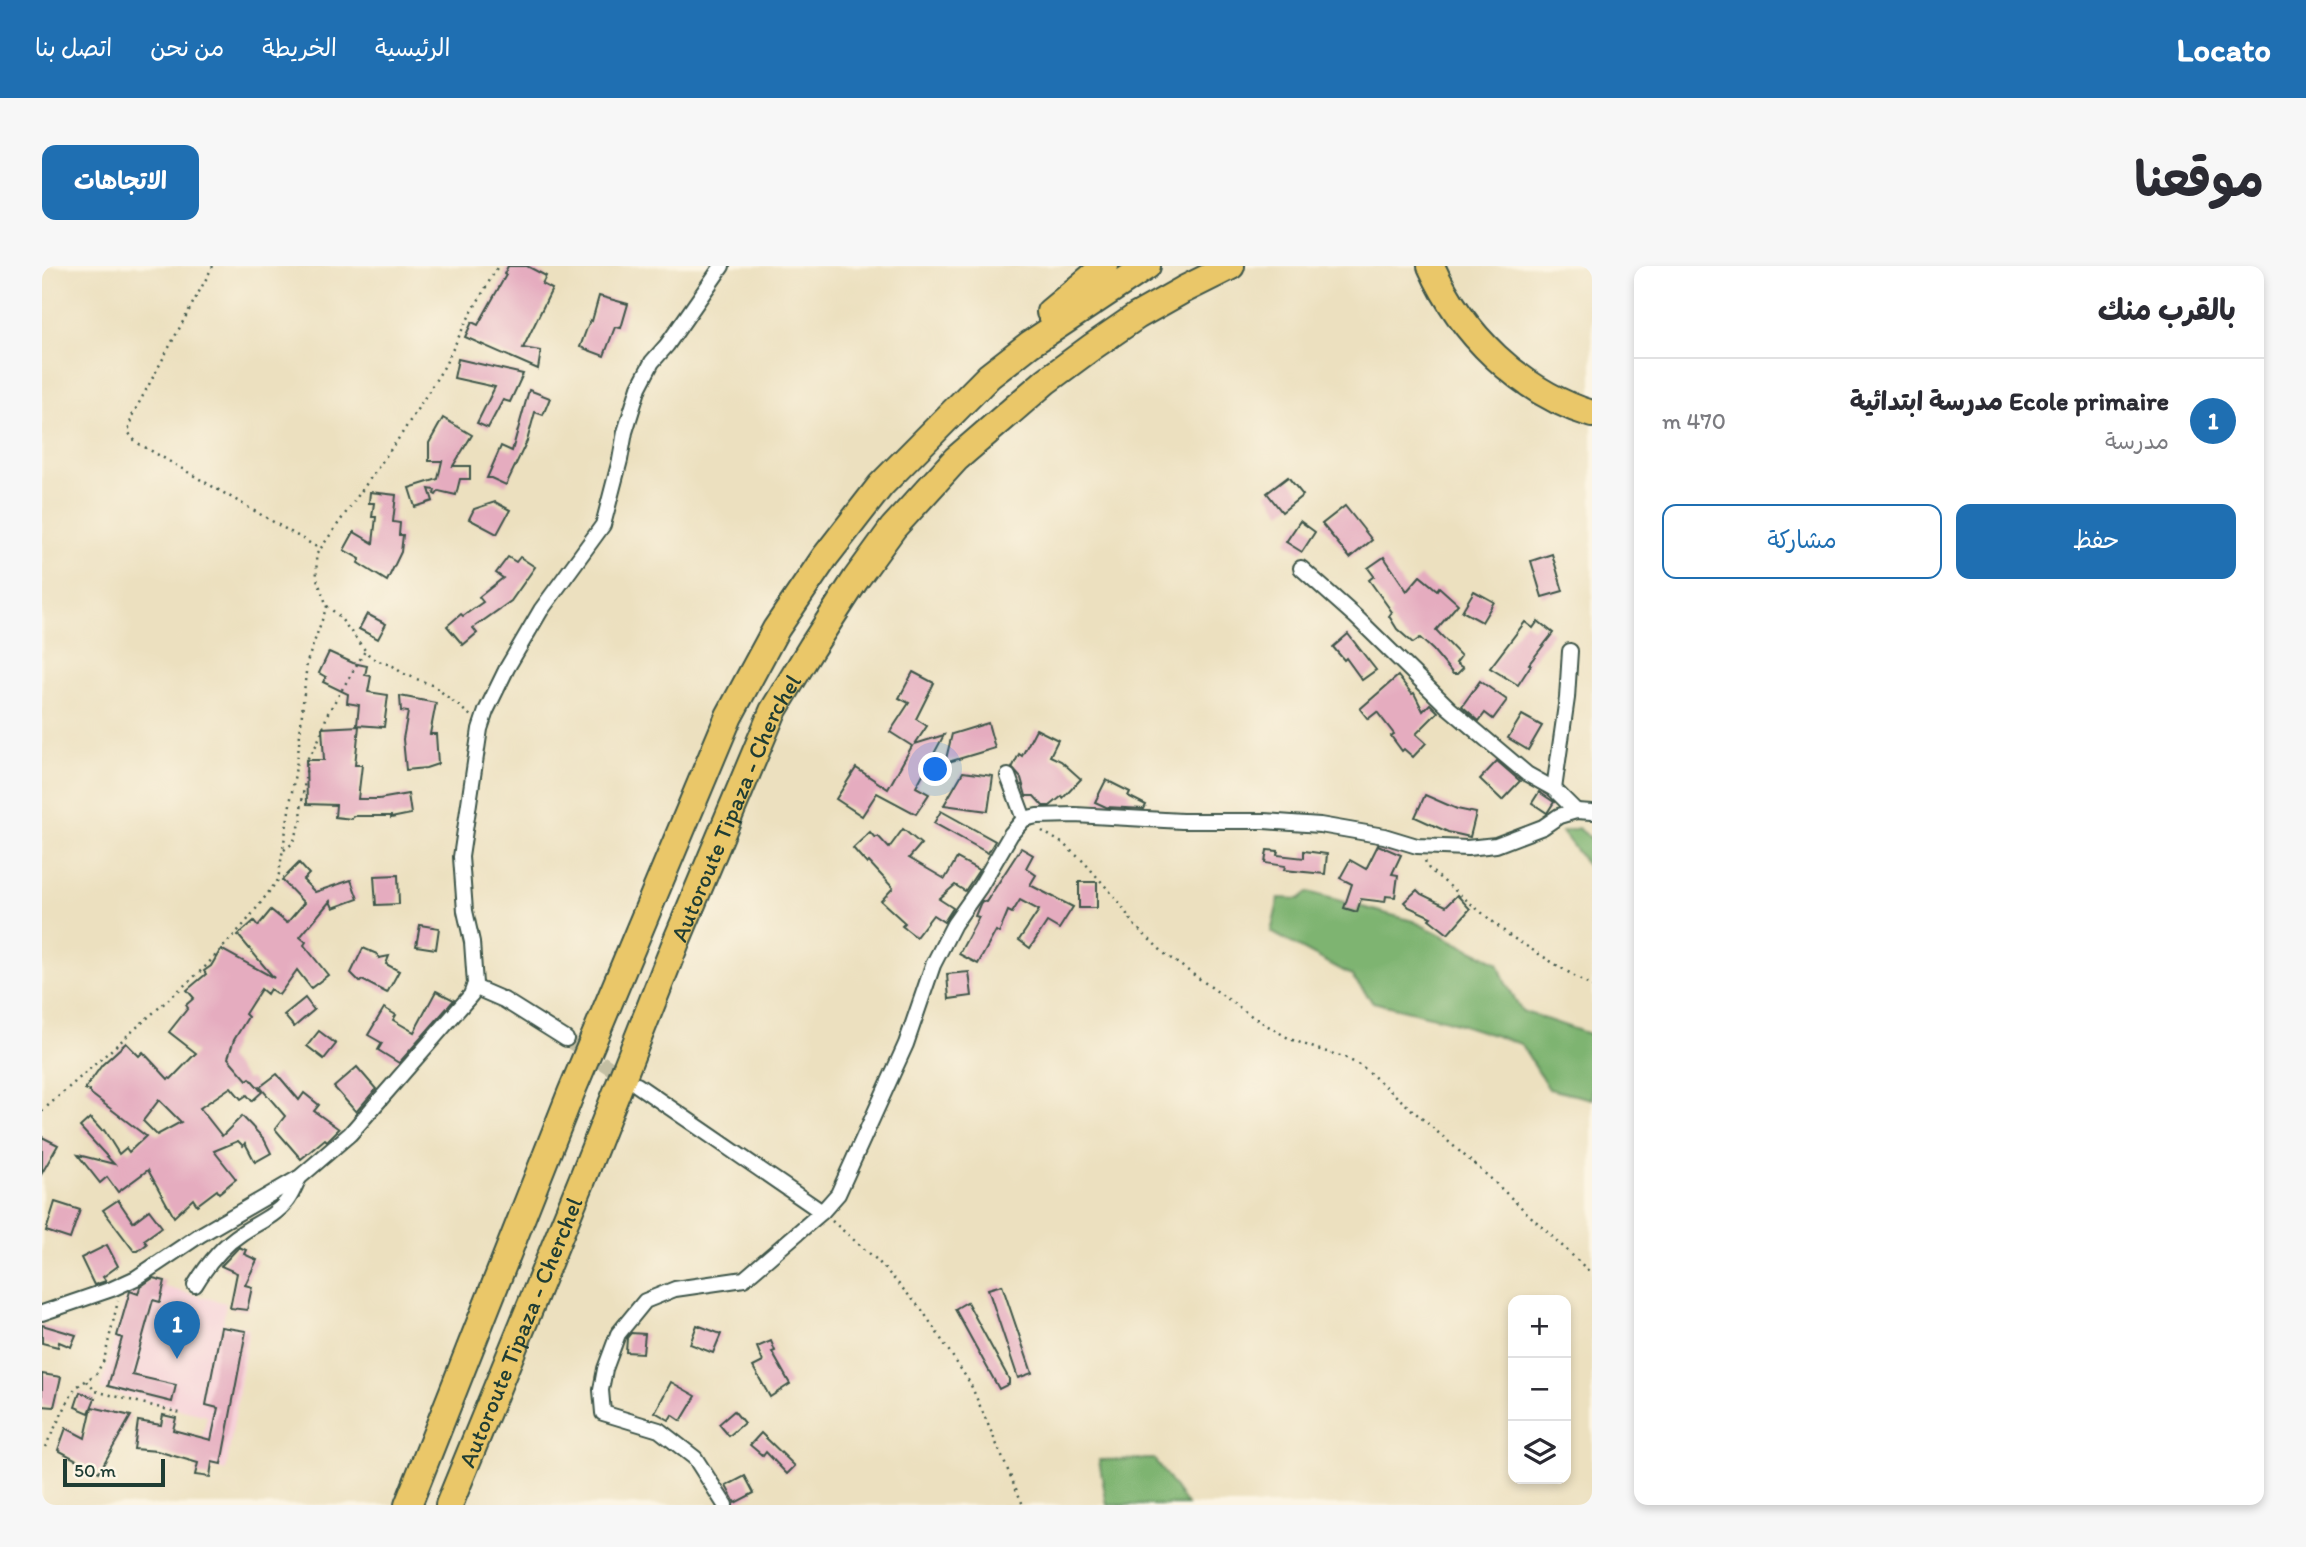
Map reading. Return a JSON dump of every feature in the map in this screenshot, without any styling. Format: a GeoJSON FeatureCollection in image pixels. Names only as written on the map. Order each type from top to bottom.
{"type":"FeatureCollection","features":[{"type":"Feature","properties":{"kind":"highway"},"geometry":{"type":"LineString","coordinates":[[989,376],[1040,320],[1105,266]]}},
{"type":"Feature","properties":{"kind":"highway","name":"Autoroute Tipaza - Cherchel"},"geometry":{"type":"LineString","coordinates":[[408,1505],[571,1093],[729,716],[776,629],[825,557],[881,485],[989,376],[1030,344],[1147,266]]}},
{"type":"Feature","properties":{"kind":"highway","name":"Autoroute Tipaza - Cherchel"},"geometry":{"type":"LineString","coordinates":[[449,1505],[767,724],[812,647],[893,528],[956,459],[1046,381],[1092,347],[1137,316],[1231,266]]}},
{"type":"Feature","properties":{"kind":"highway"},"geometry":{"type":"LineString","coordinates":[[1431,266],[1458,314],[1499,361],[1538,388],[1592,414]]}},
{"type":"Feature","properties":{"kind":"highway"},"geometry":{"type":"LineString","coordinates":[[1448,266],[1472,310],[1491,333],[1517,357],[1542,374],[1592,398]]}},
{"type":"Feature","properties":{"kind":"street"},"geometry":{"type":"LineString","coordinates":[[42,1313],[136,1278],[200,1235],[300,1177],[350,1135],[471,995],[474,987],[472,942],[461,857],[486,711],[507,668],[541,610],[603,525],[625,432],[639,387],[652,362],[667,345],[722,266]]}},
{"type":"Feature","properties":{"kind":"street"},"geometry":{"type":"LineString","coordinates":[[1301,568],[1356,617],[1449,708],[1527,774],[1554,789],[1576,811]]}},
{"type":"Feature","properties":{"kind":"street"},"geometry":{"type":"LineString","coordinates":[[1554,789],[1567,698],[1570,651]]}},
{"type":"Feature","properties":{"kind":"street"},"geometry":{"type":"LineString","coordinates":[[1008,776],[1024,819]]}},
{"type":"Feature","properties":{"kind":"street"},"geometry":{"type":"LineString","coordinates":[[725,1505],[695,1458],[659,1430],[603,1413],[601,1390],[618,1334],[645,1301],[675,1289],[744,1279],[822,1212],[838,1194],[906,1044],[933,965],[954,924],[980,887],[1011,834],[1024,819],[1075,815],[1182,821],[1264,821],[1352,830],[1417,846],[1467,848],[1496,845],[1520,838],[1543,828],[1559,816],[1576,811],[1592,812]]}},
{"type":"Feature","properties":{"kind":"street"},"geometry":{"type":"LineString","coordinates":[[474,987],[504,1000],[566,1039]]}},
{"type":"Feature","properties":{"kind":"street"},"geometry":{"type":"LineString","coordinates":[[636,1085],[822,1212]]}},
{"type":"Feature","properties":{"kind":"street"},"geometry":{"type":"LineString","coordinates":[[195,1285],[223,1248],[286,1202],[300,1177]]}},
{"type":"Feature","properties":{"kind":"path"},"geometry":{"type":"LineString","coordinates":[[213,266],[132,416],[128,432],[136,442],[320,549]]}},
{"type":"Feature","properties":{"kind":"path"},"geometry":{"type":"LineString","coordinates":[[482,725],[434,686],[376,660],[365,651],[327,606],[320,591],[316,555],[401,435],[444,368],[498,266]]}},
{"type":"Feature","properties":{"kind":"path"},"geometry":{"type":"LineString","coordinates":[[42,1111],[143,1024],[221,950],[278,880],[298,754],[307,662],[327,606]]}},
{"type":"Feature","properties":{"kind":"path"},"geometry":{"type":"LineString","coordinates":[[284,850],[293,843],[299,829],[308,758],[317,744],[328,713],[365,651]]}},
{"type":"Feature","properties":{"kind":"path"},"geometry":{"type":"LineString","coordinates":[[1024,819],[1062,843],[1084,862],[1120,903],[1133,924],[1166,955],[1253,1017],[1290,1039],[1344,1056],[1363,1067],[1489,1177],[1592,1274]]}},
{"type":"Feature","properties":{"kind":"path"},"geometry":{"type":"LineString","coordinates":[[1417,846],[1429,869],[1510,936],[1592,987]]}},
{"type":"Feature","properties":{"kind":"path"},"geometry":{"type":"LineString","coordinates":[[822,1212],[877,1260],[922,1310],[970,1383],[1023,1505]]}},
{"type":"Feature","properties":{"kind":"path"},"geometry":{"type":"LineString","coordinates":[[45,1447],[75,1388],[96,1374],[104,1360],[119,1297],[115,1288]]}},
{"type":"Feature","properties":{"kind":"path"},"geometry":{"type":"LineString","coordinates":[[87,1381],[95,1391],[180,1413]]}},
{"type":"Feature","properties":{"kind":"shaded area"},"geometry":{"type":"Polygon","coordinates":[[[150,1283],[226,1303],[223,1323],[249,1328],[226,1471],[197,1464],[207,1416],[100,1390],[129,1287],[138,1290],[150,1283]]]}},
{"type":"Feature","properties":{"kind":"green space"},"geometry":{"type":"Polygon","coordinates":[[[1578,828],[1592,839],[1592,871],[1562,832],[1578,828]]]}},
{"type":"Feature","properties":{"kind":"green space"},"geometry":{"type":"Polygon","coordinates":[[[1308,892],[1413,921],[1498,963],[1505,982],[1522,1011],[1592,1035],[1592,1099],[1549,1089],[1521,1044],[1447,1020],[1373,1002],[1351,975],[1271,932],[1279,898],[1299,899],[1308,892]]]}},
{"type":"Feature","properties":{"kind":"green space"},"geometry":{"type":"Polygon","coordinates":[[[1154,1459],[1187,1505],[1107,1505],[1099,1460],[1154,1459]]]}},
{"type":"Feature","properties":{"kind":"building"},"geometry":{"type":"Polygon","coordinates":[[[508,266],[527,266],[546,276],[542,284],[552,289],[523,348],[541,351],[538,369],[465,337],[472,322],[478,325],[506,275],[504,274],[508,266]]]}},
{"type":"Feature","properties":{"kind":"building"},"geometry":{"type":"Polygon","coordinates":[[[599,296],[628,304],[621,328],[615,327],[604,356],[580,347],[590,320],[592,321],[599,296]]]}},
{"type":"Feature","properties":{"kind":"building"},"geometry":{"type":"Polygon","coordinates":[[[458,359],[523,374],[510,402],[503,400],[488,428],[477,423],[495,387],[454,378],[458,359]]]}},
{"type":"Feature","properties":{"kind":"building"},"geometry":{"type":"Polygon","coordinates":[[[529,390],[550,398],[543,415],[535,412],[527,441],[506,485],[487,478],[501,446],[512,451],[529,390]]]}},
{"type":"Feature","properties":{"kind":"building"},"geometry":{"type":"Polygon","coordinates":[[[443,418],[472,435],[453,466],[470,466],[470,479],[460,479],[456,495],[439,491],[436,495],[435,490],[429,489],[433,501],[415,507],[409,488],[438,479],[442,461],[429,461],[429,443],[443,418]]]}},
{"type":"Feature","properties":{"kind":"building"},"geometry":{"type":"Polygon","coordinates":[[[1288,477],[1303,495],[1282,512],[1267,493],[1288,477]]]}},
{"type":"Feature","properties":{"kind":"building"},"geometry":{"type":"Polygon","coordinates":[[[370,492],[396,495],[393,522],[400,523],[399,535],[403,535],[401,552],[387,581],[358,563],[360,559],[344,550],[354,532],[373,543],[376,517],[372,517],[374,503],[369,503],[370,492]]]}},
{"type":"Feature","properties":{"kind":"building"},"geometry":{"type":"Polygon","coordinates":[[[495,502],[510,510],[497,534],[469,519],[474,509],[495,502]]]}},
{"type":"Feature","properties":{"kind":"building"},"geometry":{"type":"Polygon","coordinates":[[[1345,506],[1372,540],[1350,558],[1322,524],[1345,506]]]}},
{"type":"Feature","properties":{"kind":"building"},"geometry":{"type":"Polygon","coordinates":[[[1300,521],[1315,532],[1302,552],[1286,542],[1300,521]]]}},
{"type":"Feature","properties":{"kind":"building"},"geometry":{"type":"Polygon","coordinates":[[[1552,554],[1563,591],[1542,597],[1531,561],[1552,554]]]}},
{"type":"Feature","properties":{"kind":"building"},"geometry":{"type":"Polygon","coordinates":[[[508,557],[516,562],[520,557],[535,567],[511,601],[473,628],[477,633],[463,645],[447,626],[461,614],[463,616],[483,602],[479,597],[503,578],[496,573],[508,557]]]}},
{"type":"Feature","properties":{"kind":"building"},"geometry":{"type":"Polygon","coordinates":[[[1384,557],[1407,591],[1420,576],[1437,590],[1439,587],[1458,604],[1436,630],[1461,656],[1456,663],[1463,668],[1457,674],[1453,674],[1420,638],[1413,643],[1397,629],[1389,616],[1392,612],[1369,580],[1374,576],[1368,568],[1384,557]]]}},
{"type":"Feature","properties":{"kind":"building"},"geometry":{"type":"Polygon","coordinates":[[[1474,591],[1494,602],[1482,622],[1462,611],[1474,591]]]}},
{"type":"Feature","properties":{"kind":"building"},"geometry":{"type":"Polygon","coordinates":[[[367,614],[386,624],[378,639],[359,629],[367,614]]]}},
{"type":"Feature","properties":{"kind":"building"},"geometry":{"type":"Polygon","coordinates":[[[1538,621],[1553,633],[1529,664],[1531,665],[1518,685],[1490,668],[1525,622],[1533,628],[1538,621]]]}},
{"type":"Feature","properties":{"kind":"building"},"geometry":{"type":"Polygon","coordinates":[[[1348,634],[1376,670],[1362,680],[1346,658],[1344,660],[1333,647],[1348,634]]]}},
{"type":"Feature","properties":{"kind":"building"},"geometry":{"type":"Polygon","coordinates":[[[329,652],[367,666],[365,675],[371,676],[368,692],[388,695],[384,727],[357,725],[359,705],[347,703],[348,694],[323,682],[326,677],[319,673],[329,652]]]}},
{"type":"Feature","properties":{"kind":"building"},"geometry":{"type":"Polygon","coordinates":[[[913,672],[934,683],[916,719],[927,726],[915,744],[944,735],[916,787],[929,794],[916,814],[877,793],[862,816],[836,799],[856,768],[888,789],[912,746],[890,732],[909,703],[899,698],[913,672]]]}},
{"type":"Feature","properties":{"kind":"building"},"geometry":{"type":"Polygon","coordinates":[[[1398,676],[1412,694],[1414,693],[1423,711],[1430,704],[1438,712],[1416,734],[1426,743],[1413,757],[1404,749],[1402,751],[1391,736],[1394,734],[1377,712],[1368,719],[1360,709],[1398,676]]]}},
{"type":"Feature","properties":{"kind":"building"},"geometry":{"type":"Polygon","coordinates":[[[1480,681],[1507,700],[1493,719],[1485,713],[1479,721],[1462,706],[1480,681]]]}},
{"type":"Feature","properties":{"kind":"building"},"geometry":{"type":"Polygon","coordinates":[[[400,696],[436,703],[430,734],[436,734],[438,764],[406,770],[403,739],[408,712],[401,711],[400,696]]]}},
{"type":"Feature","properties":{"kind":"building"},"geometry":{"type":"Polygon","coordinates":[[[1522,715],[1542,726],[1528,750],[1508,738],[1522,715]]]}},
{"type":"Feature","properties":{"kind":"building"},"geometry":{"type":"Polygon","coordinates":[[[988,723],[995,748],[945,763],[952,734],[988,723]]]}},
{"type":"Feature","properties":{"kind":"building"},"geometry":{"type":"Polygon","coordinates":[[[359,726],[355,765],[362,765],[358,799],[408,794],[411,814],[391,818],[353,816],[352,819],[335,817],[336,805],[307,804],[306,760],[324,760],[322,728],[359,726]]]}},
{"type":"Feature","properties":{"kind":"building"},"geometry":{"type":"Polygon","coordinates":[[[1036,729],[1058,740],[1050,756],[1061,761],[1081,779],[1063,798],[1062,796],[1050,806],[1043,806],[1034,796],[1026,796],[1021,778],[1012,768],[1019,754],[1022,756],[1036,729]]]}},
{"type":"Feature","properties":{"kind":"building"},"geometry":{"type":"Polygon","coordinates":[[[1497,761],[1520,781],[1502,800],[1480,779],[1497,761]]]}},
{"type":"Feature","properties":{"kind":"building"},"geometry":{"type":"Polygon","coordinates":[[[963,772],[993,776],[988,811],[944,805],[963,772]]]}},
{"type":"Feature","properties":{"kind":"building"},"geometry":{"type":"Polygon","coordinates":[[[1106,780],[1130,792],[1128,796],[1146,805],[1144,809],[1106,807],[1095,802],[1106,780]]]}},
{"type":"Feature","properties":{"kind":"building"},"geometry":{"type":"Polygon","coordinates":[[[1539,792],[1554,802],[1547,813],[1532,803],[1539,792]]]}},
{"type":"Feature","properties":{"kind":"building"},"geometry":{"type":"Polygon","coordinates":[[[1425,795],[1457,809],[1476,813],[1470,837],[1448,832],[1415,817],[1425,795]]]}},
{"type":"Feature","properties":{"kind":"building"},"geometry":{"type":"Polygon","coordinates":[[[941,811],[995,841],[988,853],[934,823],[941,811]]]}},
{"type":"Feature","properties":{"kind":"building"},"geometry":{"type":"Polygon","coordinates":[[[903,829],[921,844],[909,858],[945,879],[957,858],[979,870],[965,891],[955,885],[939,899],[953,908],[944,922],[933,915],[916,937],[902,926],[905,923],[881,901],[893,888],[853,848],[870,832],[889,848],[903,829]]]}},
{"type":"Feature","properties":{"kind":"building"},"geometry":{"type":"Polygon","coordinates":[[[1378,845],[1401,855],[1392,874],[1398,875],[1395,897],[1386,896],[1385,902],[1361,899],[1357,912],[1344,908],[1352,884],[1340,878],[1350,860],[1366,869],[1378,845]]]}},
{"type":"Feature","properties":{"kind":"building"},"geometry":{"type":"Polygon","coordinates":[[[1021,848],[1033,855],[1026,868],[1036,875],[1030,885],[1073,907],[1059,929],[1047,922],[1030,948],[1019,940],[1039,910],[1020,900],[1012,913],[1008,911],[999,933],[996,931],[978,964],[959,954],[979,917],[975,916],[980,904],[982,901],[986,902],[1021,848]]]}},
{"type":"Feature","properties":{"kind":"building"},"geometry":{"type":"Polygon","coordinates":[[[1267,850],[1278,851],[1277,855],[1304,858],[1304,851],[1327,854],[1325,874],[1284,870],[1285,866],[1265,863],[1267,850]]]}},
{"type":"Feature","properties":{"kind":"building"},"geometry":{"type":"Polygon","coordinates":[[[299,863],[309,874],[303,880],[315,892],[351,880],[358,899],[333,908],[330,901],[300,937],[328,975],[311,988],[297,970],[279,995],[270,989],[267,994],[261,989],[245,1014],[248,1017],[234,1040],[228,1058],[247,1080],[250,1078],[262,1092],[252,1101],[247,1095],[241,1099],[231,1087],[200,1108],[222,1136],[242,1116],[264,1139],[271,1153],[255,1162],[245,1143],[243,1146],[238,1141],[214,1151],[236,1179],[219,1193],[217,1190],[197,1205],[193,1199],[174,1217],[148,1170],[118,1192],[107,1177],[100,1183],[78,1155],[114,1164],[80,1127],[90,1118],[104,1130],[119,1154],[126,1148],[129,1152],[146,1136],[85,1089],[102,1065],[126,1043],[139,1056],[143,1052],[171,1079],[196,1053],[169,1032],[188,1008],[186,1005],[194,998],[187,990],[206,974],[204,971],[211,966],[221,949],[274,978],[238,935],[254,921],[258,926],[271,910],[287,923],[304,903],[282,880],[299,863]],[[159,1100],[143,1121],[157,1135],[181,1122],[159,1100]]]}},
{"type":"Feature","properties":{"kind":"building"},"geometry":{"type":"Polygon","coordinates":[[[398,875],[399,904],[376,905],[374,876],[398,875]]]}},
{"type":"Feature","properties":{"kind":"building"},"geometry":{"type":"Polygon","coordinates":[[[1079,882],[1097,882],[1097,908],[1079,908],[1079,882]]]}},
{"type":"Feature","properties":{"kind":"building"},"geometry":{"type":"Polygon","coordinates":[[[1417,890],[1446,906],[1457,895],[1470,909],[1448,934],[1429,919],[1431,917],[1404,902],[1417,890]]]}},
{"type":"Feature","properties":{"kind":"building"},"geometry":{"type":"Polygon","coordinates":[[[420,925],[439,928],[436,949],[416,946],[420,925]]]}},
{"type":"Feature","properties":{"kind":"building"},"geometry":{"type":"Polygon","coordinates":[[[363,948],[377,954],[379,958],[389,956],[386,964],[399,971],[387,993],[362,980],[360,982],[351,973],[363,948]]]}},
{"type":"Feature","properties":{"kind":"building"},"geometry":{"type":"Polygon","coordinates":[[[969,972],[972,996],[949,999],[947,974],[969,972]]]}},
{"type":"Feature","properties":{"kind":"building"},"geometry":{"type":"Polygon","coordinates":[[[436,991],[454,1000],[399,1063],[378,1050],[382,1043],[368,1035],[384,1008],[396,1015],[393,1020],[414,1032],[436,991]]]}},
{"type":"Feature","properties":{"kind":"building"},"geometry":{"type":"Polygon","coordinates":[[[305,998],[314,1010],[294,1027],[284,1015],[305,998]]]}},
{"type":"Feature","properties":{"kind":"building"},"geometry":{"type":"Polygon","coordinates":[[[319,1031],[336,1044],[324,1059],[307,1046],[319,1031]]]}},
{"type":"Feature","properties":{"kind":"building"},"geometry":{"type":"Polygon","coordinates":[[[357,1067],[376,1089],[356,1112],[334,1087],[357,1067]]]}},
{"type":"Feature","properties":{"kind":"building"},"geometry":{"type":"Polygon","coordinates":[[[277,1074],[299,1100],[304,1093],[319,1105],[314,1111],[339,1129],[301,1159],[275,1129],[285,1116],[260,1087],[277,1074]]]}},
{"type":"Feature","properties":{"kind":"building"},"geometry":{"type":"Polygon","coordinates":[[[42,1137],[58,1145],[42,1173],[42,1137]]]}},
{"type":"Feature","properties":{"kind":"building"},"geometry":{"type":"Polygon","coordinates":[[[118,1200],[133,1222],[149,1210],[162,1227],[144,1240],[147,1244],[138,1251],[134,1251],[103,1210],[118,1200]]]}},
{"type":"Feature","properties":{"kind":"building"},"geometry":{"type":"Polygon","coordinates":[[[55,1202],[80,1210],[70,1239],[46,1231],[55,1202]]]}},
{"type":"Feature","properties":{"kind":"building"},"geometry":{"type":"Polygon","coordinates":[[[107,1245],[118,1266],[103,1277],[106,1281],[94,1285],[81,1258],[107,1245]]]}},
{"type":"Feature","properties":{"kind":"building"},"geometry":{"type":"Polygon","coordinates":[[[239,1247],[246,1250],[244,1254],[257,1260],[245,1285],[252,1287],[247,1310],[230,1308],[237,1273],[221,1266],[239,1247]]]}},
{"type":"Feature","properties":{"kind":"building"},"geometry":{"type":"Polygon","coordinates":[[[153,1278],[165,1281],[160,1302],[153,1300],[132,1375],[176,1385],[172,1402],[108,1386],[122,1338],[117,1336],[130,1291],[138,1294],[140,1287],[153,1278]]]}},
{"type":"Feature","properties":{"kind":"building"},"geometry":{"type":"Polygon","coordinates":[[[1002,1285],[1032,1373],[1018,1378],[988,1289],[1002,1285]]]}},
{"type":"Feature","properties":{"kind":"building"},"geometry":{"type":"Polygon","coordinates":[[[967,1302],[1009,1379],[1009,1384],[999,1389],[955,1309],[967,1302]]]}},
{"type":"Feature","properties":{"kind":"building"},"geometry":{"type":"Polygon","coordinates":[[[42,1325],[76,1335],[71,1347],[59,1342],[58,1347],[42,1343],[42,1325]]]}},
{"type":"Feature","properties":{"kind":"building"},"geometry":{"type":"Polygon","coordinates":[[[697,1325],[721,1334],[713,1353],[690,1344],[697,1325]]]}},
{"type":"Feature","properties":{"kind":"building"},"geometry":{"type":"Polygon","coordinates":[[[221,1327],[246,1331],[221,1464],[212,1462],[210,1477],[195,1475],[198,1463],[157,1451],[134,1449],[138,1421],[161,1425],[163,1415],[176,1418],[173,1430],[211,1440],[218,1408],[206,1405],[221,1327]]]}},
{"type":"Feature","properties":{"kind":"building"},"geometry":{"type":"Polygon","coordinates":[[[631,1333],[645,1334],[643,1353],[626,1352],[627,1338],[631,1333]]]}},
{"type":"Feature","properties":{"kind":"building"},"geometry":{"type":"Polygon","coordinates":[[[771,1341],[775,1351],[772,1352],[790,1384],[770,1397],[753,1367],[763,1362],[757,1347],[771,1341]]]}},
{"type":"Feature","properties":{"kind":"building"},"geometry":{"type":"Polygon","coordinates":[[[42,1374],[61,1377],[54,1407],[42,1406],[42,1374]]]}},
{"type":"Feature","properties":{"kind":"building"},"geometry":{"type":"Polygon","coordinates":[[[671,1382],[696,1396],[681,1421],[672,1415],[669,1420],[655,1412],[671,1382]]]}},
{"type":"Feature","properties":{"kind":"building"},"geometry":{"type":"Polygon","coordinates":[[[80,1392],[95,1398],[89,1413],[75,1407],[80,1392]]]}},
{"type":"Feature","properties":{"kind":"building"},"geometry":{"type":"Polygon","coordinates":[[[92,1407],[131,1416],[99,1472],[58,1450],[66,1428],[85,1438],[92,1407]]]}},
{"type":"Feature","properties":{"kind":"building"},"geometry":{"type":"Polygon","coordinates":[[[734,1411],[744,1423],[729,1436],[719,1424],[734,1411]]]}},
{"type":"Feature","properties":{"kind":"building"},"geometry":{"type":"Polygon","coordinates":[[[761,1433],[795,1466],[787,1474],[766,1452],[763,1456],[750,1445],[761,1433]]]}},
{"type":"Feature","properties":{"kind":"building"},"geometry":{"type":"Polygon","coordinates":[[[745,1476],[754,1493],[735,1503],[726,1486],[745,1476]]]}},
{"type":"Feature","properties":{"kind":"tunnel"},"geometry":{"type":"LineString","coordinates":[[566,1039],[627,1079]]}},
{"type":"Feature","properties":{"kind":"place","name":"Ecole primaire مدرسة ابتدائية"},"geometry":{"type":"Point","coordinates":[177,1359]}}]}
